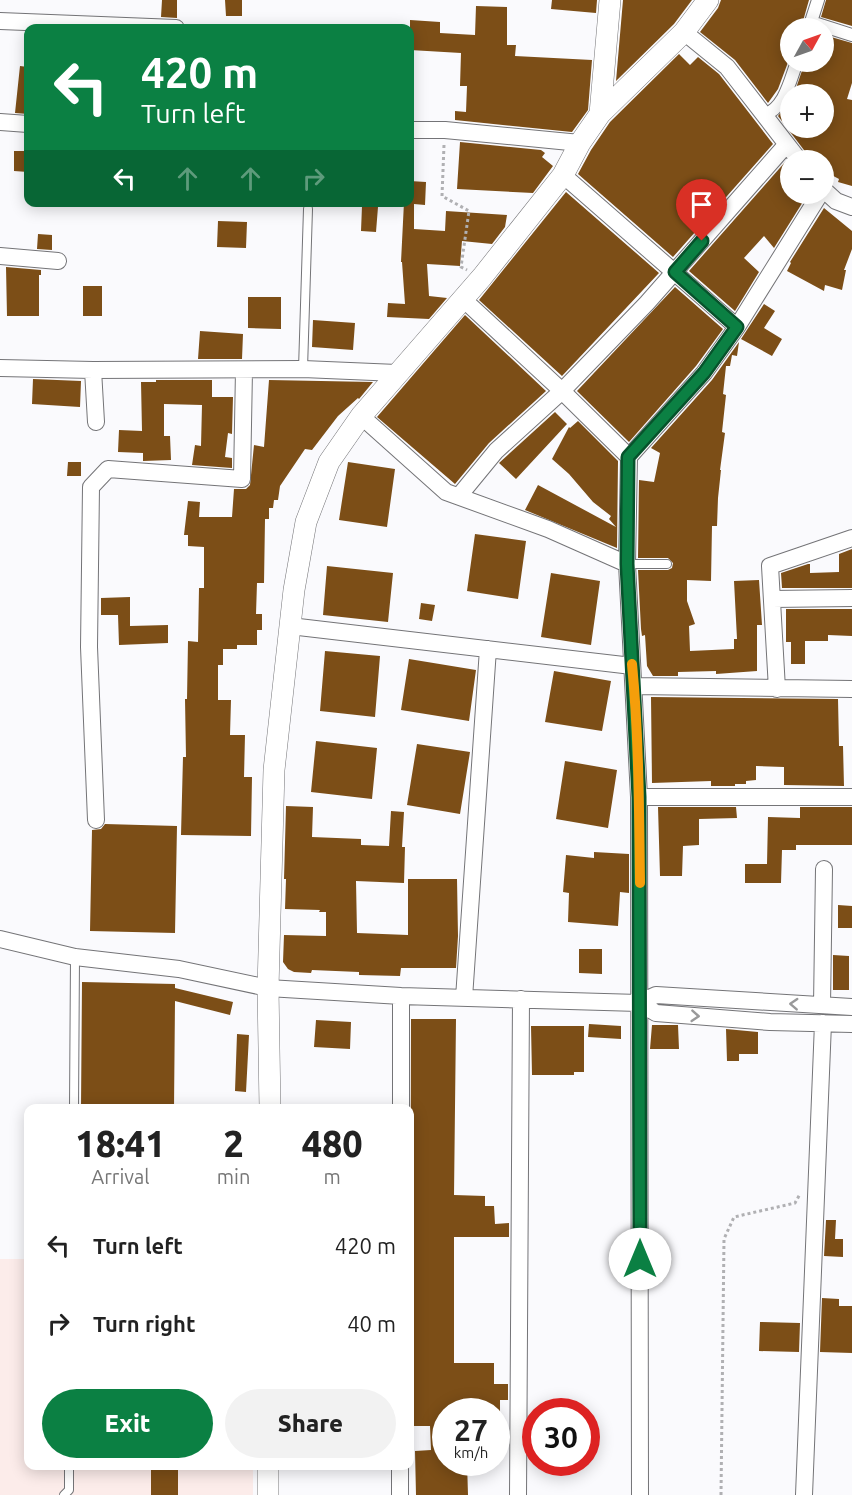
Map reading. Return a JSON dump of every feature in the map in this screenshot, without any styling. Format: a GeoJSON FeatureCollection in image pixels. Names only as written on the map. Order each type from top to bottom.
{"type":"FeatureCollection","features":[{"type":"Feature","properties":{"kind":"street"},"geometry":{"type":"LineString","coordinates":[[600,114],[609,0]]}},
{"type":"Feature","properties":{"kind":"street"},"geometry":{"type":"LineString","coordinates":[[270,1104],[268,988],[274,770],[294,590],[306,522],[329,462],[361,416],[482,277],[563,175],[580,143],[600,114],[684,32],[708,0]]}},
{"type":"Feature","properties":{"kind":"street"},"geometry":{"type":"LineString","coordinates":[[812,18],[818,0]]}},
{"type":"Feature","properties":{"kind":"street"},"geometry":{"type":"LineString","coordinates":[[0,21],[75,24]]}},
{"type":"Feature","properties":{"kind":"street"},"geometry":{"type":"LineString","coordinates":[[834,31],[852,35]]}},
{"type":"Feature","properties":{"kind":"street"},"geometry":{"type":"LineString","coordinates":[[684,32],[727,67],[790,150]]}},
{"type":"Feature","properties":{"kind":"street"},"geometry":{"type":"LineString","coordinates":[[764,114],[775,109],[781,102],[793,72]]}},
{"type":"Feature","properties":{"kind":"street"},"geometry":{"type":"LineString","coordinates":[[0,122],[24,123]]}},
{"type":"Feature","properties":{"kind":"street"},"geometry":{"type":"LineString","coordinates":[[414,130],[445,130],[580,143]]}},
{"type":"Feature","properties":{"kind":"street"},"geometry":{"type":"LineString","coordinates":[[459,496],[496,452],[562,391],[675,272],[786,145]]}},
{"type":"Feature","properties":{"kind":"street"},"geometry":{"type":"LineString","coordinates":[[563,175],[737,327]]}},
{"type":"Feature","properties":{"kind":"street"},"geometry":{"type":"LineString","coordinates":[[834,199],[852,207]]}},
{"type":"Feature","properties":{"kind":"street"},"geometry":{"type":"LineString","coordinates":[[640,1495],[639,797],[627,564],[628,457],[704,373],[737,327],[814,204]]}},
{"type":"Feature","properties":{"kind":"street"},"geometry":{"type":"LineString","coordinates":[[0,256],[58,261]]}},
{"type":"Feature","properties":{"kind":"street"},"geometry":{"type":"LineString","coordinates":[[462,298],[562,391],[628,457]]}},
{"type":"Feature","properties":{"kind":"street"},"geometry":{"type":"LineString","coordinates":[[0,368],[303,369],[397,373]]}},
{"type":"Feature","properties":{"kind":"street"},"geometry":{"type":"LineString","coordinates":[[93,370],[96,422]]}},
{"type":"Feature","properties":{"kind":"street"},"geometry":{"type":"LineString","coordinates":[[96,820],[89,647],[91,487],[108,469],[242,479],[244,370]]}},
{"type":"Feature","properties":{"kind":"street"},"geometry":{"type":"LineString","coordinates":[[361,416],[446,492],[548,529],[627,564]]}},
{"type":"Feature","properties":{"kind":"street"},"geometry":{"type":"LineString","coordinates":[[777,689],[770,567],[852,538]]}},
{"type":"Feature","properties":{"kind":"street"},"geometry":{"type":"LineString","coordinates":[[772,599],[852,598]]}},
{"type":"Feature","properties":{"kind":"street"},"geometry":{"type":"LineString","coordinates":[[290,626],[632,666]]}},
{"type":"Feature","properties":{"kind":"street"},"geometry":{"type":"LineString","coordinates":[[464,998],[488,649]]}},
{"type":"Feature","properties":{"kind":"street"},"geometry":{"type":"LineString","coordinates":[[635,686],[852,689]]}},
{"type":"Feature","properties":{"kind":"street"},"geometry":{"type":"LineString","coordinates":[[639,797],[852,797]]}},
{"type":"Feature","properties":{"kind":"street"},"geometry":{"type":"LineString","coordinates":[[822,1005],[824,869]]}},
{"type":"Feature","properties":{"kind":"street"},"geometry":{"type":"LineString","coordinates":[[0,939],[75,957],[179,969],[268,988],[401,996],[639,1003],[657,995],[852,1007]]}},
{"type":"Feature","properties":{"kind":"street"},"geometry":{"type":"LineString","coordinates":[[401,996],[401,1104]]}},
{"type":"Feature","properties":{"kind":"street"},"geometry":{"type":"LineString","coordinates":[[518,1495],[521,999]]}},
{"type":"Feature","properties":{"kind":"street"},"geometry":{"type":"LineString","coordinates":[[639,1003],[656,1013],[770,1022],[852,1024]]}},
{"type":"Feature","properties":{"kind":"street"},"geometry":{"type":"LineString","coordinates":[[804,1495],[823,1023]]}},
{"type":"Feature","properties":{"kind":"street"},"geometry":{"type":"LineString","coordinates":[[268,1470],[268,1495]]}},
{"type":"Feature","properties":{"kind":"street"},"geometry":{"type":"LineString","coordinates":[[400,1470],[400,1495]]}},
{"type":"Feature","properties":{"kind":"lane"},"geometry":{"type":"LineString","coordinates":[[303,369],[308,209]]}},
{"type":"Feature","properties":{"kind":"lane"},"geometry":{"type":"LineString","coordinates":[[627,564],[667,564]]}},
{"type":"Feature","properties":{"kind":"lane"},"geometry":{"type":"LineString","coordinates":[[74,1104],[75,957]]}},
{"type":"Feature","properties":{"kind":"lane"},"geometry":{"type":"LineString","coordinates":[[64,1495],[69,1490],[69,1470]]}},
{"type":"Feature","properties":{"kind":"path"},"geometry":{"type":"LineString","coordinates":[[445,130],[442,196],[469,211],[461,267],[482,277]]}},
{"type":"Feature","properties":{"kind":"path"},"geometry":{"type":"LineString","coordinates":[[721,1495],[724,1239],[734,1217],[795,1203],[801,1193]]}},
{"type":"Feature","properties":{"kind":"shaded area"},"geometry":{"type":"Polygon","coordinates":[[[0,1259],[24,1259],[24,1470],[253,1470],[253,1495],[0,1495],[0,1259]]]}},
{"type":"Feature","properties":{"kind":"building"},"geometry":{"type":"Polygon","coordinates":[[[162,0],[177,0],[177,18],[161,17],[162,0]]]}},
{"type":"Feature","properties":{"kind":"building"},"geometry":{"type":"Polygon","coordinates":[[[225,0],[242,0],[242,16],[226,16],[225,0]]]}},
{"type":"Feature","properties":{"kind":"building"},"geometry":{"type":"Polygon","coordinates":[[[552,0],[597,0],[596,13],[551,9],[552,0]]]}},
{"type":"Feature","properties":{"kind":"building"},"geometry":{"type":"Polygon","coordinates":[[[623,0],[692,0],[674,24],[616,81],[623,0]]]}},
{"type":"Feature","properties":{"kind":"building"},"geometry":{"type":"Polygon","coordinates":[[[721,0],[809,0],[804,18],[780,18],[780,72],[784,72],[778,89],[768,103],[735,60],[700,32],[718,8],[721,0]]]}},
{"type":"Feature","properties":{"kind":"building"},"geometry":{"type":"Polygon","coordinates":[[[826,0],[852,0],[852,26],[834,21],[834,18],[821,17],[826,0]]]}},
{"type":"Feature","properties":{"kind":"building"},"geometry":{"type":"Polygon","coordinates":[[[476,6],[507,7],[507,45],[516,45],[515,56],[592,60],[588,110],[572,132],[455,120],[455,111],[466,112],[467,86],[460,86],[461,53],[414,50],[414,24],[410,24],[410,20],[440,22],[440,33],[475,35],[476,6]]]}},
{"type":"Feature","properties":{"kind":"building"},"geometry":{"type":"Polygon","coordinates":[[[834,38],[852,43],[852,83],[847,99],[852,100],[852,186],[838,182],[839,179],[834,176],[834,150],[804,150],[795,138],[834,138],[834,84],[797,84],[802,72],[834,72],[834,38]]]}},
{"type":"Feature","properties":{"kind":"building"},"geometry":{"type":"Polygon","coordinates":[[[679,54],[690,65],[698,57],[719,74],[773,144],[673,257],[578,174],[610,122],[679,54]]]}},
{"type":"Feature","properties":{"kind":"building"},"geometry":{"type":"Polygon","coordinates":[[[20,66],[24,66],[24,114],[15,113],[20,66]]]}},
{"type":"Feature","properties":{"kind":"building"},"geometry":{"type":"Polygon","coordinates":[[[460,142],[541,150],[545,153],[542,157],[553,166],[533,193],[457,189],[460,142]]]}},
{"type":"Feature","properties":{"kind":"building"},"geometry":{"type":"Polygon","coordinates":[[[14,151],[24,151],[24,172],[14,171],[14,151]]]}},
{"type":"Feature","properties":{"kind":"building"},"geometry":{"type":"Polygon","coordinates":[[[780,168],[780,204],[802,204],[774,248],[764,236],[744,258],[759,272],[735,311],[689,271],[780,168]]]}},
{"type":"Feature","properties":{"kind":"building"},"geometry":{"type":"Polygon","coordinates":[[[414,181],[426,182],[425,205],[414,204],[414,181]]]}},
{"type":"Feature","properties":{"kind":"building"},"geometry":{"type":"Polygon","coordinates":[[[566,192],[659,273],[562,376],[479,300],[566,192]]]}},
{"type":"Feature","properties":{"kind":"building"},"geometry":{"type":"Polygon","coordinates":[[[362,207],[378,207],[376,232],[361,231],[362,207]]]}},
{"type":"Feature","properties":{"kind":"building"},"geometry":{"type":"Polygon","coordinates":[[[404,207],[414,207],[414,229],[445,231],[446,211],[507,215],[505,227],[492,244],[462,241],[460,266],[427,264],[429,296],[447,298],[429,319],[387,317],[388,303],[405,304],[401,262],[404,207]]]}},
{"type":"Feature","properties":{"kind":"building"},"geometry":{"type":"Polygon","coordinates":[[[824,208],[852,231],[852,249],[844,270],[846,270],[842,290],[825,285],[824,291],[787,271],[790,262],[824,208]]]}},
{"type":"Feature","properties":{"kind":"building"},"geometry":{"type":"Polygon","coordinates":[[[218,221],[247,222],[246,248],[217,247],[218,221]]]}},
{"type":"Feature","properties":{"kind":"building"},"geometry":{"type":"Polygon","coordinates":[[[38,234],[52,235],[52,250],[37,249],[38,234]]]}},
{"type":"Feature","properties":{"kind":"building"},"geometry":{"type":"Polygon","coordinates":[[[6,267],[41,270],[39,316],[7,316],[6,267]]]}},
{"type":"Feature","properties":{"kind":"building"},"geometry":{"type":"Polygon","coordinates":[[[83,286],[102,286],[102,316],[83,316],[83,286]]]}},
{"type":"Feature","properties":{"kind":"building"},"geometry":{"type":"Polygon","coordinates":[[[675,287],[723,329],[696,366],[629,442],[577,391],[675,287]]]}},
{"type":"Feature","properties":{"kind":"building"},"geometry":{"type":"Polygon","coordinates":[[[248,297],[281,297],[281,329],[248,328],[248,297]]]}},
{"type":"Feature","properties":{"kind":"building"},"geometry":{"type":"Polygon","coordinates":[[[764,304],[775,311],[764,328],[782,339],[772,356],[741,339],[764,304]]]}},
{"type":"Feature","properties":{"kind":"building"},"geometry":{"type":"Polygon","coordinates":[[[465,315],[546,391],[489,443],[455,484],[377,417],[465,315]]]}},
{"type":"Feature","properties":{"kind":"building"},"geometry":{"type":"Polygon","coordinates":[[[313,320],[355,323],[353,350],[312,347],[313,320]]]}},
{"type":"Feature","properties":{"kind":"building"},"geometry":{"type":"Polygon","coordinates":[[[200,331],[243,334],[242,359],[198,359],[200,331]]]}},
{"type":"Feature","properties":{"kind":"building"},"geometry":{"type":"Polygon","coordinates":[[[739,342],[737,356],[732,355],[730,366],[726,366],[722,432],[725,433],[720,470],[717,526],[712,526],[711,581],[687,580],[687,601],[695,624],[689,626],[690,651],[734,649],[734,639],[737,639],[734,581],[759,580],[762,625],[757,625],[757,671],[716,674],[716,671],[678,672],[678,676],[653,676],[647,666],[645,635],[642,636],[641,629],[638,570],[668,570],[672,568],[673,563],[668,558],[638,558],[639,480],[654,482],[660,453],[651,448],[712,380],[739,342]]]}},
{"type":"Feature","properties":{"kind":"building"},"geometry":{"type":"Polygon","coordinates":[[[33,379],[81,381],[80,407],[32,404],[33,379]]]}},
{"type":"Feature","properties":{"kind":"building"},"geometry":{"type":"Polygon","coordinates":[[[156,380],[212,380],[212,397],[233,397],[232,434],[228,433],[225,457],[232,458],[232,468],[192,465],[195,445],[201,446],[202,405],[164,404],[164,436],[170,436],[171,460],[143,461],[143,453],[118,452],[119,430],[142,431],[141,382],[156,382],[156,380]]]}},
{"type":"Feature","properties":{"kind":"building"},"geometry":{"type":"Polygon","coordinates":[[[269,380],[373,382],[359,399],[338,416],[312,450],[305,449],[280,486],[278,500],[274,500],[273,508],[269,508],[269,519],[265,519],[264,583],[257,583],[256,614],[262,614],[262,630],[257,630],[257,645],[237,645],[237,649],[223,649],[223,665],[218,665],[218,700],[231,700],[230,735],[245,735],[244,777],[252,777],[251,836],[181,835],[183,757],[186,757],[185,699],[187,699],[188,641],[198,642],[199,588],[204,588],[204,547],[188,546],[188,535],[184,535],[188,501],[200,502],[199,517],[232,517],[234,489],[246,489],[250,485],[254,445],[264,447],[269,380]]]}},
{"type":"Feature","properties":{"kind":"building"},"geometry":{"type":"Polygon","coordinates":[[[555,412],[567,424],[516,479],[499,463],[555,412]]]}},
{"type":"Feature","properties":{"kind":"building"},"geometry":{"type":"Polygon","coordinates":[[[578,421],[618,461],[617,548],[525,510],[538,485],[616,527],[609,519],[611,516],[593,502],[569,474],[552,459],[569,427],[578,421]]]}},
{"type":"Feature","properties":{"kind":"building"},"geometry":{"type":"Polygon","coordinates":[[[68,462],[81,462],[81,476],[67,476],[68,462]]]}},
{"type":"Feature","properties":{"kind":"building"},"geometry":{"type":"Polygon","coordinates":[[[348,462],[395,469],[387,527],[339,520],[348,462]]]}},
{"type":"Feature","properties":{"kind":"building"},"geometry":{"type":"Polygon","coordinates":[[[475,534],[526,541],[518,599],[467,591],[475,534]]]}},
{"type":"Feature","properties":{"kind":"building"},"geometry":{"type":"Polygon","coordinates":[[[852,549],[852,588],[782,588],[781,573],[808,564],[810,564],[810,573],[839,572],[839,554],[852,549]]]}},
{"type":"Feature","properties":{"kind":"building"},"geometry":{"type":"Polygon","coordinates":[[[327,566],[393,573],[388,622],[323,615],[327,566]]]}},
{"type":"Feature","properties":{"kind":"building"},"geometry":{"type":"Polygon","coordinates":[[[551,573],[600,581],[591,645],[541,637],[551,573]]]}},
{"type":"Feature","properties":{"kind":"building"},"geometry":{"type":"Polygon","coordinates":[[[130,597],[130,626],[168,625],[168,643],[119,645],[118,615],[101,615],[101,598],[130,597]]]}},
{"type":"Feature","properties":{"kind":"building"},"geometry":{"type":"Polygon","coordinates":[[[421,603],[435,605],[432,621],[419,619],[421,603]]]}},
{"type":"Feature","properties":{"kind":"building"},"geometry":{"type":"Polygon","coordinates":[[[786,609],[852,609],[852,636],[828,635],[828,641],[805,641],[805,664],[791,664],[791,642],[786,642],[786,609]]]}},
{"type":"Feature","properties":{"kind":"building"},"geometry":{"type":"Polygon","coordinates":[[[325,651],[380,656],[375,717],[320,711],[325,651]]]}},
{"type":"Feature","properties":{"kind":"building"},"geometry":{"type":"Polygon","coordinates":[[[409,659],[476,670],[469,721],[401,710],[409,659]]]}},
{"type":"Feature","properties":{"kind":"building"},"geometry":{"type":"Polygon","coordinates":[[[554,671],[611,681],[602,731],[545,722],[554,671]]]}},
{"type":"Feature","properties":{"kind":"building"},"geometry":{"type":"Polygon","coordinates":[[[651,697],[838,699],[839,746],[843,746],[844,786],[784,785],[784,767],[756,766],[756,780],[746,781],[746,784],[735,784],[735,786],[711,786],[711,781],[652,783],[651,697]]]}},
{"type":"Feature","properties":{"kind":"building"},"geometry":{"type":"Polygon","coordinates":[[[316,741],[377,748],[372,799],[311,792],[316,741]]]}},
{"type":"Feature","properties":{"kind":"building"},"geometry":{"type":"Polygon","coordinates":[[[417,744],[470,752],[460,814],[407,805],[417,744]]]}},
{"type":"Feature","properties":{"kind":"building"},"geometry":{"type":"Polygon","coordinates":[[[565,761],[617,770],[608,828],[556,819],[565,761]]]}},
{"type":"Feature","properties":{"kind":"building"},"geometry":{"type":"Polygon","coordinates":[[[286,806],[313,807],[312,837],[361,839],[361,845],[389,846],[391,811],[404,812],[402,847],[405,847],[404,883],[356,881],[357,933],[408,935],[408,879],[457,879],[456,968],[401,968],[400,976],[312,970],[311,973],[294,972],[288,969],[283,962],[284,935],[326,936],[326,912],[285,909],[286,806]]]}},
{"type":"Feature","properties":{"kind":"building"},"geometry":{"type":"Polygon","coordinates":[[[658,807],[736,807],[737,818],[699,819],[699,845],[683,846],[682,876],[660,876],[658,807]]]}},
{"type":"Feature","properties":{"kind":"building"},"geometry":{"type":"Polygon","coordinates":[[[800,807],[852,807],[852,845],[796,845],[796,850],[782,850],[781,883],[745,883],[745,864],[767,864],[768,817],[800,818],[800,807]]]}},
{"type":"Feature","properties":{"kind":"building"},"geometry":{"type":"Polygon","coordinates":[[[105,824],[177,826],[175,933],[90,931],[92,830],[101,829],[105,824]]]}},
{"type":"Feature","properties":{"kind":"building"},"geometry":{"type":"Polygon","coordinates":[[[594,852],[629,854],[629,893],[620,892],[618,926],[568,922],[569,893],[563,892],[566,855],[594,858],[594,852]]]}},
{"type":"Feature","properties":{"kind":"building"},"geometry":{"type":"Polygon","coordinates":[[[838,905],[852,906],[852,928],[838,928],[838,905]]]}},
{"type":"Feature","properties":{"kind":"building"},"geometry":{"type":"Polygon","coordinates":[[[579,949],[602,949],[602,974],[579,973],[579,949]]]}},
{"type":"Feature","properties":{"kind":"building"},"geometry":{"type":"Polygon","coordinates":[[[833,955],[849,956],[849,990],[833,990],[833,955]]]}},
{"type":"Feature","properties":{"kind":"building"},"geometry":{"type":"Polygon","coordinates":[[[82,982],[175,984],[175,988],[233,1002],[230,1015],[175,1001],[174,1104],[81,1104],[82,982]]]}},
{"type":"Feature","properties":{"kind":"building"},"geometry":{"type":"Polygon","coordinates":[[[411,1019],[456,1019],[454,1195],[485,1196],[485,1206],[494,1206],[495,1224],[509,1223],[509,1237],[454,1237],[454,1363],[494,1363],[494,1384],[508,1384],[508,1398],[432,1398],[432,1476],[467,1476],[468,1495],[416,1495],[415,1451],[431,1450],[430,1426],[414,1426],[414,1104],[411,1104],[411,1019]]]}},
{"type":"Feature","properties":{"kind":"building"},"geometry":{"type":"Polygon","coordinates":[[[316,1020],[351,1022],[350,1049],[314,1047],[316,1020]]]}},
{"type":"Feature","properties":{"kind":"building"},"geometry":{"type":"Polygon","coordinates":[[[589,1024],[621,1026],[621,1039],[588,1037],[589,1024]]]}},
{"type":"Feature","properties":{"kind":"building"},"geometry":{"type":"Polygon","coordinates":[[[652,1025],[678,1025],[679,1049],[650,1049],[652,1025]]]}},
{"type":"Feature","properties":{"kind":"building"},"geometry":{"type":"Polygon","coordinates":[[[531,1026],[584,1026],[584,1072],[574,1072],[574,1075],[532,1075],[531,1026]]]}},
{"type":"Feature","properties":{"kind":"building"},"geometry":{"type":"Polygon","coordinates":[[[726,1029],[758,1032],[758,1054],[739,1054],[739,1061],[727,1061],[726,1029]]]}},
{"type":"Feature","properties":{"kind":"building"},"geometry":{"type":"Polygon","coordinates":[[[237,1034],[249,1035],[246,1092],[235,1091],[237,1034]]]}},
{"type":"Feature","properties":{"kind":"building"},"geometry":{"type":"Polygon","coordinates":[[[826,1220],[836,1220],[835,1239],[843,1239],[843,1257],[824,1256],[826,1220]]]}},
{"type":"Feature","properties":{"kind":"building"},"geometry":{"type":"Polygon","coordinates":[[[822,1298],[839,1299],[839,1306],[852,1306],[852,1353],[820,1352],[822,1298]]]}},
{"type":"Feature","properties":{"kind":"building"},"geometry":{"type":"Polygon","coordinates":[[[760,1322],[800,1323],[799,1352],[759,1351],[760,1322]]]}},
{"type":"Feature","properties":{"kind":"building"},"geometry":{"type":"Polygon","coordinates":[[[151,1470],[178,1470],[178,1495],[151,1495],[151,1470]]]}},
{"type":"Feature","properties":{"kind":"slow traffic"},"geometry":{"type":"LineString","coordinates":[[632,664],[635,686],[640,883]]}},
{"type":"Feature","properties":{"kind":"route"},"geometry":{"type":"LineString","coordinates":[[640,1259],[639,797],[627,564],[628,457],[704,373],[737,327],[675,272],[702,241]]}}]}
